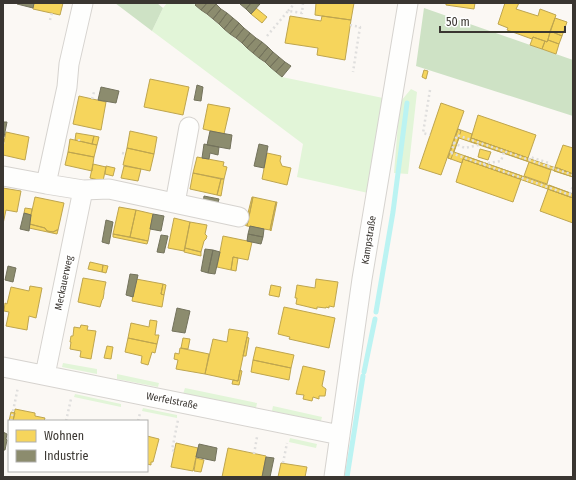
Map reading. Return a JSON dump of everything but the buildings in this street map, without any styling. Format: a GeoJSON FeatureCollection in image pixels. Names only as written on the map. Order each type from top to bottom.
{"type":"FeatureCollection","features":[{"type":"Feature","properties":{"kind":"street"},"geometry":{"type":"LineString","coordinates":[[46,184],[67,87],[69,64],[82,3]]}},
{"type":"Feature","properties":{"kind":"street","name":"Kampstraße"},"geometry":{"type":"LineString","coordinates":[[334,477],[362,279],[408,3]]}},
{"type":"Feature","properties":{"kind":"street"},"geometry":{"type":"LineString","coordinates":[[175,203],[189,127]]}},
{"type":"Feature","properties":{"kind":"street"},"geometry":{"type":"LineString","coordinates":[[3,176],[83,190],[109,189],[239,217]]}},
{"type":"Feature","properties":{"kind":"street","name":"Meckauerweg"},"geometry":{"type":"LineString","coordinates":[[45,376],[83,190]]}},
{"type":"Feature","properties":{"kind":"street","name":"Werfelstraße"},"geometry":{"type":"LineString","coordinates":[[3,367],[340,435]]}},
{"type":"Feature","properties":{"kind":"path"},"geometry":{"type":"LineString","coordinates":[[267,36],[294,3]]}},
{"type":"Feature","properties":{"kind":"path"},"geometry":{"type":"LineString","coordinates":[[288,11],[302,13],[304,3]]}},
{"type":"Feature","properties":{"kind":"path"},"geometry":{"type":"LineString","coordinates":[[50,20],[52,13]]}},
{"type":"Feature","properties":{"kind":"path"},"geometry":{"type":"LineString","coordinates":[[350,25],[360,26],[353,72]]}},
{"type":"Feature","properties":{"kind":"path"},"geometry":{"type":"LineString","coordinates":[[430,90],[423,133],[430,136]]}},
{"type":"Feature","properties":{"kind":"path"},"geometry":{"type":"LineString","coordinates":[[92,99],[94,92]]}},
{"type":"Feature","properties":{"kind":"path"},"geometry":{"type":"LineString","coordinates":[[451,153],[457,135]]}},
{"type":"Feature","properties":{"kind":"path"},"geometry":{"type":"LineString","coordinates":[[454,144],[465,148],[483,144],[573,176],[529,160],[483,144],[457,135]]}},
{"type":"Feature","properties":{"kind":"path"},"geometry":{"type":"LineString","coordinates":[[451,153],[457,135]]}},
{"type":"Feature","properties":{"kind":"path"},"geometry":{"type":"LineString","coordinates":[[483,164],[501,160],[504,152]]}},
{"type":"Feature","properties":{"kind":"path"},"geometry":{"type":"LineString","coordinates":[[451,153],[572,195],[573,186]]}},
{"type":"Feature","properties":{"kind":"path"},"geometry":{"type":"LineString","coordinates":[[11,420],[18,389]]}},
{"type":"Feature","properties":{"kind":"path"},"geometry":{"type":"LineString","coordinates":[[66,420],[71,400]]}},
{"type":"Feature","properties":{"kind":"path"},"geometry":{"type":"LineString","coordinates":[[138,420],[139,415]]}},
{"type":"Feature","properties":{"kind":"path"},"geometry":{"type":"LineString","coordinates":[[174,451],[172,450],[178,423]]}},
{"type":"Feature","properties":{"kind":"path"},"geometry":{"type":"LineString","coordinates":[[254,454],[257,439]]}},
{"type":"Feature","properties":{"kind":"path"},"geometry":{"type":"LineString","coordinates":[[283,463],[287,445]]}},
{"type":"Feature","properties":{"kind":"green space"},"geometry":{"type":"Polygon","coordinates":[[[115,3],[157,3],[163,8],[152,31],[115,3]]]}},
{"type":"Feature","properties":{"kind":"green space"},"geometry":{"type":"Polygon","coordinates":[[[167,3],[193,3],[282,77],[383,98],[368,193],[297,177],[303,144],[152,31],[167,3]]]}},
{"type":"Feature","properties":{"kind":"green space"},"geometry":{"type":"Polygon","coordinates":[[[424,8],[573,60],[573,116],[416,66],[424,8]]]}},
{"type":"Feature","properties":{"kind":"green space"},"geometry":{"type":"Polygon","coordinates":[[[411,89],[417,92],[408,174],[394,173],[401,101],[411,89]]]}},
{"type":"Feature","properties":{"kind":"green space"},"geometry":{"type":"Polygon","coordinates":[[[63,363],[97,369],[97,374],[62,367],[63,363]]]}},
{"type":"Feature","properties":{"kind":"green space"},"geometry":{"type":"Polygon","coordinates":[[[117,374],[159,383],[158,387],[117,379],[117,374]]]}},
{"type":"Feature","properties":{"kind":"green space"},"geometry":{"type":"Polygon","coordinates":[[[185,388],[257,403],[256,408],[183,394],[185,388]]]}},
{"type":"Feature","properties":{"kind":"green space"},"geometry":{"type":"Polygon","coordinates":[[[75,394],[121,404],[121,407],[74,397],[75,394]]]}},
{"type":"Feature","properties":{"kind":"green space"},"geometry":{"type":"Polygon","coordinates":[[[273,406],[322,417],[321,421],[272,411],[273,406]]]}},
{"type":"Feature","properties":{"kind":"green space"},"geometry":{"type":"Polygon","coordinates":[[[143,408],[177,415],[177,418],[142,411],[143,408]]]}},
{"type":"Feature","properties":{"kind":"green space"},"geometry":{"type":"Polygon","coordinates":[[[290,438],[317,444],[316,448],[289,442],[290,438]]]}},
{"type":"Feature","properties":{"kind":"waterway"},"geometry":{"type":"LineString","coordinates":[[376,312],[393,212],[407,103]]}},
{"type":"Feature","properties":{"kind":"waterway"},"geometry":{"type":"LineString","coordinates":[[364,372],[375,319]]}},
{"type":"Feature","properties":{"kind":"waterway"},"geometry":{"type":"LineString","coordinates":[[347,477],[363,376]]}}]}
